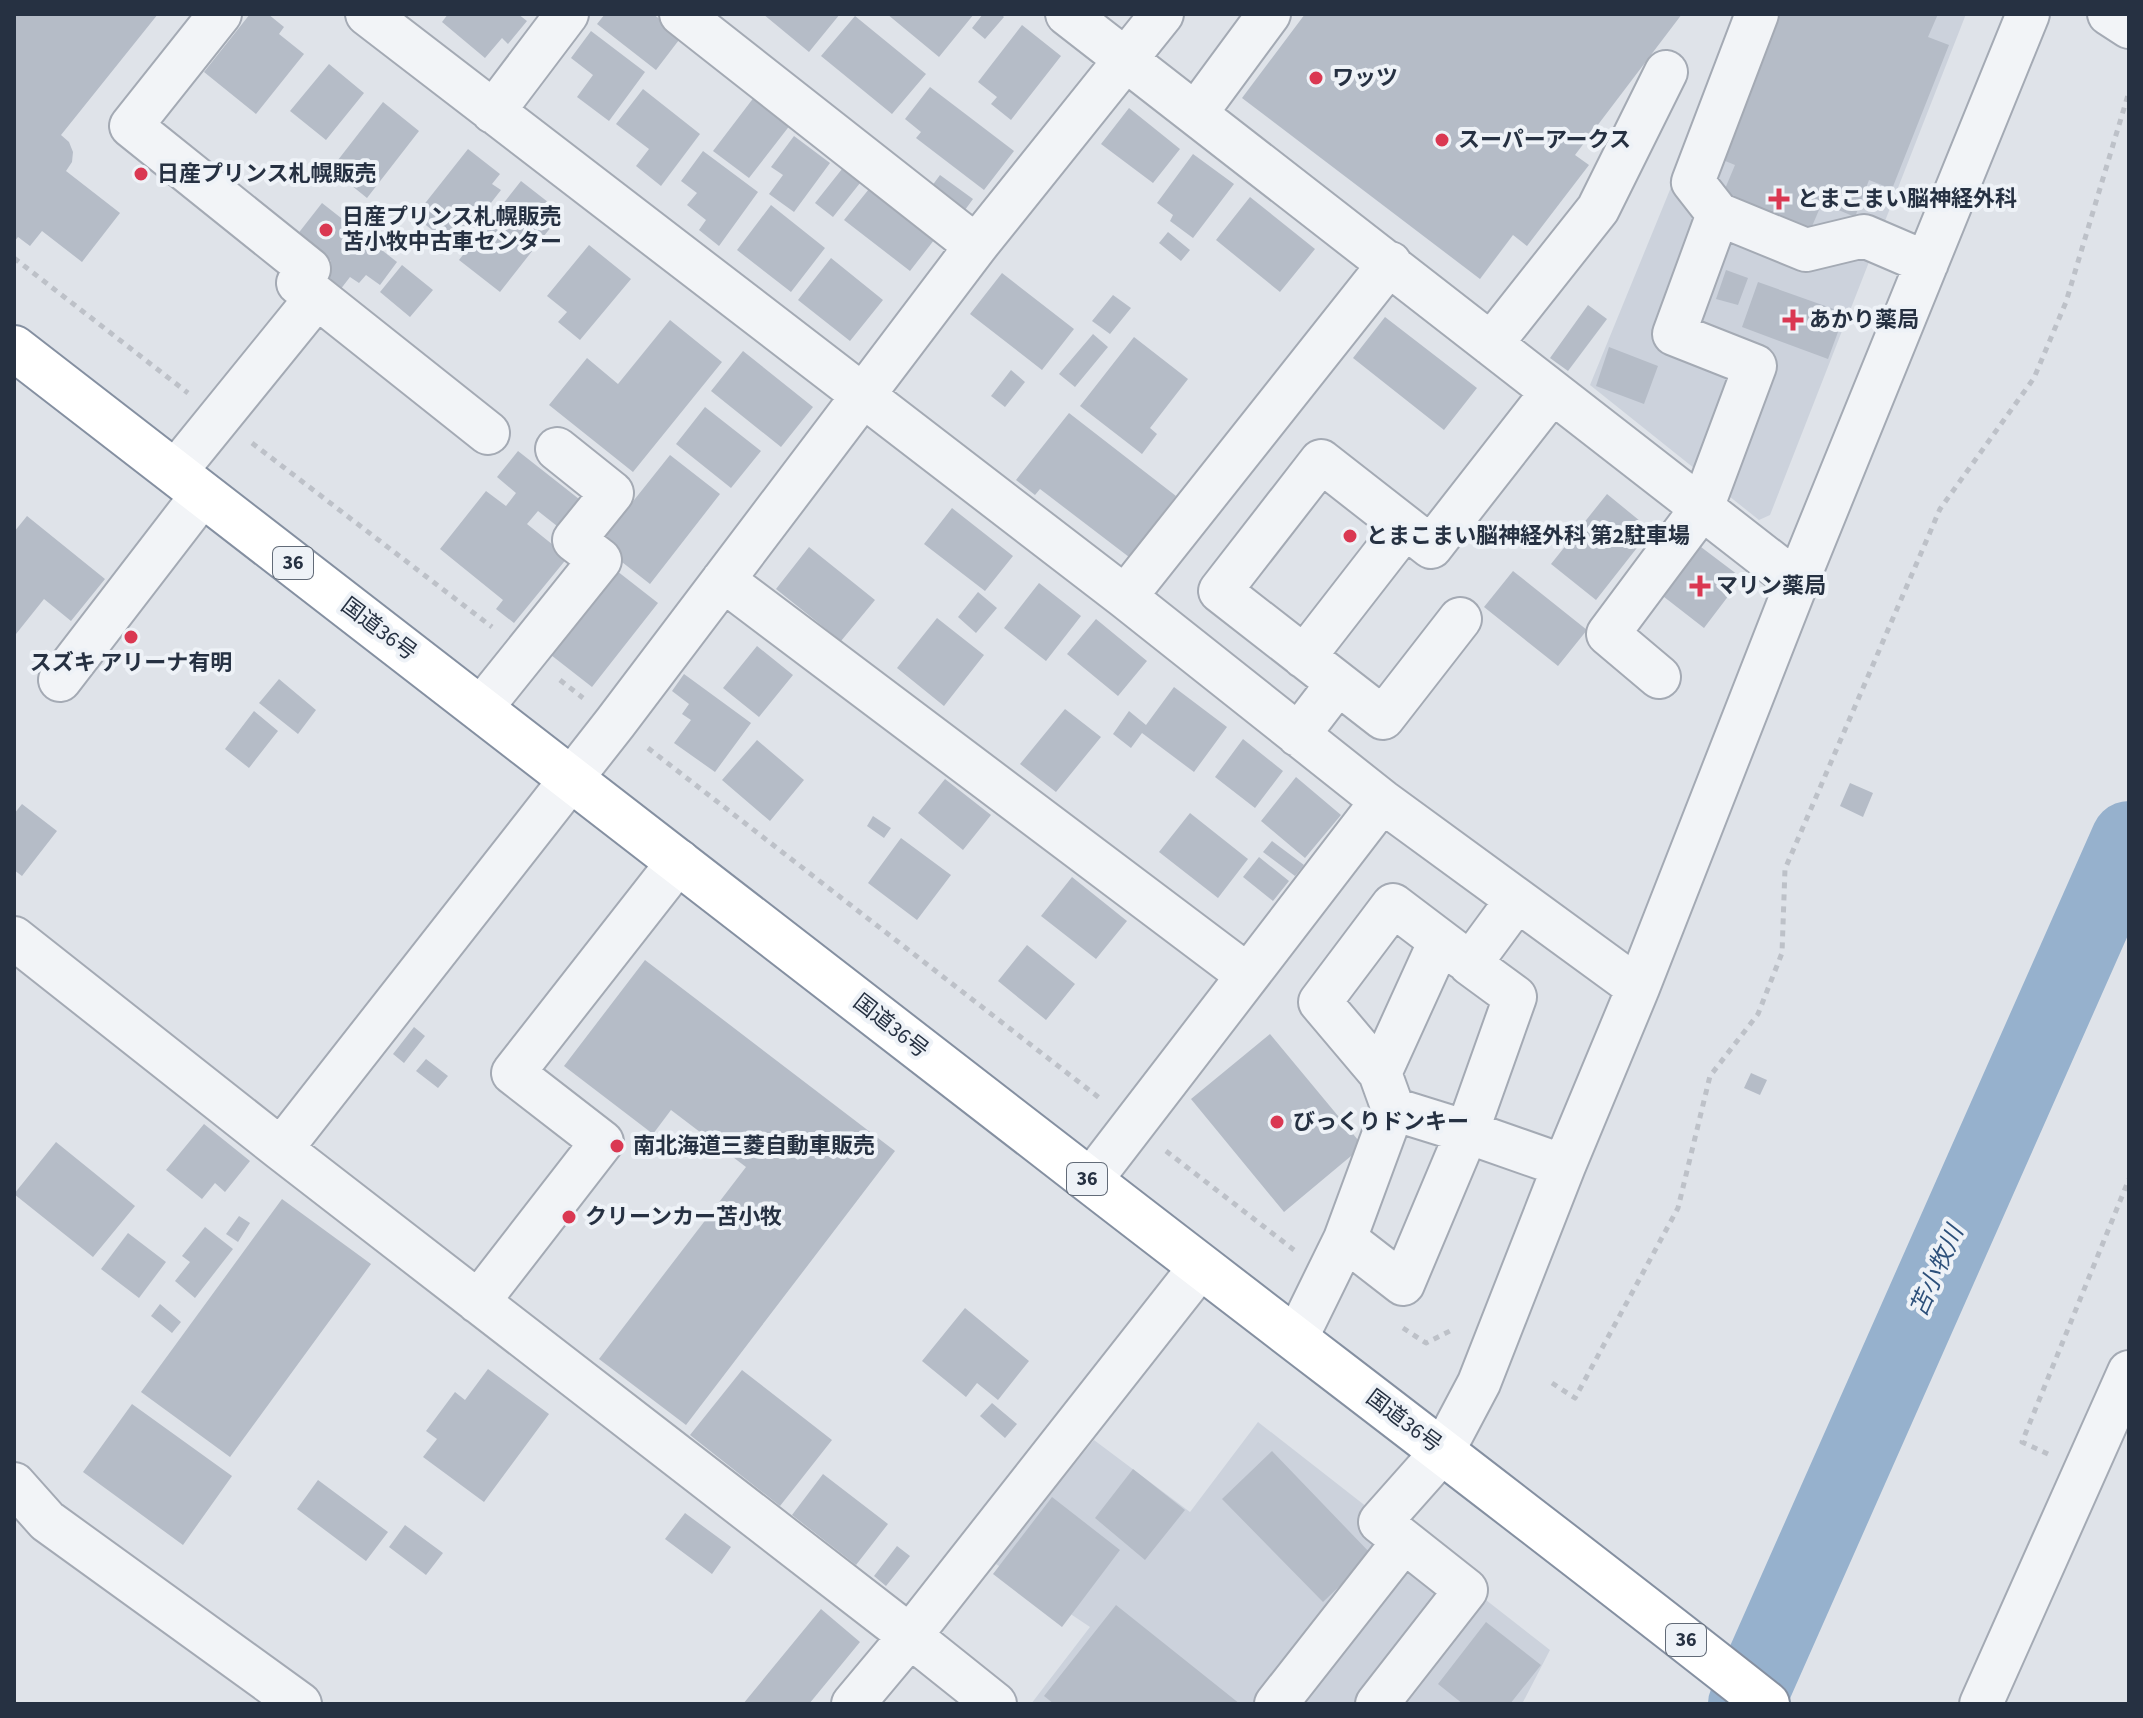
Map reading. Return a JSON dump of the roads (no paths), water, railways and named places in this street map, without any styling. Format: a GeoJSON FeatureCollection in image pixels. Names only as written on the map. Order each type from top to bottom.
{"type":"FeatureCollection","features":[{"type":"Feature","properties":{"kind":"highway","name":"国道36号"},"geometry":{"type":"LineString","coordinates":[[14,348],[1767,1704]]}},
{"type":"Feature","properties":{"kind":"street"},"geometry":{"type":"LineString","coordinates":[[220,14],[131,126],[309,269],[298,283],[488,433]]}},
{"type":"Feature","properties":{"kind":"street"},"geometry":{"type":"LineString","coordinates":[[367,14],[1125,597],[1382,801],[1638,988]]}},
{"type":"Feature","properties":{"kind":"street"},"geometry":{"type":"LineString","coordinates":[[493,112],[567,14]]}},
{"type":"Feature","properties":{"kind":"street"},"geometry":{"type":"LineString","coordinates":[[681,14],[976,246]]}},
{"type":"Feature","properties":{"kind":"street"},"geometry":{"type":"LineString","coordinates":[[1067,14],[1797,582]]}},
{"type":"Feature","properties":{"kind":"street"},"geometry":{"type":"LineString","coordinates":[[281,1149],[615,723],[976,246],[1162,14]]}},
{"type":"Feature","properties":{"kind":"street"},"geometry":{"type":"LineString","coordinates":[[1196,113],[1269,14]]}},
{"type":"Feature","properties":{"kind":"street"},"geometry":{"type":"LineString","coordinates":[[1757,14],[1693,182],[1718,214],[1806,250],[1864,236],[1927,263]]}},
{"type":"Feature","properties":{"kind":"street"},"geometry":{"type":"LineString","coordinates":[[1377,1704],[1466,1590],[1380,1522],[1443,1451],[1479,1383],[1797,582],[2028,14]]}},
{"type":"Feature","properties":{"kind":"street"},"geometry":{"type":"LineString","coordinates":[[2109,14],[2129,27]]}},
{"type":"Feature","properties":{"kind":"street"},"geometry":{"type":"LineString","coordinates":[[1491,344],[1598,209],[1666,72]]}},
{"type":"Feature","properties":{"kind":"street"},"geometry":{"type":"LineString","coordinates":[[1659,677],[1608,634],[1702,508],[1755,366],[1674,334],[1718,214]]}},
{"type":"Feature","properties":{"kind":"street"},"geometry":{"type":"LineString","coordinates":[[1125,597],[1390,263]]}},
{"type":"Feature","properties":{"kind":"street"},"geometry":{"type":"LineString","coordinates":[[60,680],[189,483],[220,417],[317,297]]}},
{"type":"Feature","properties":{"kind":"street"},"geometry":{"type":"LineString","coordinates":[[1460,619],[1383,718],[1220,591],[1321,461],[1431,547],[1552,392]]}},
{"type":"Feature","properties":{"kind":"street"},"geometry":{"type":"LineString","coordinates":[[482,707],[600,560],[574,540],[612,493],[557,449]]}},
{"type":"Feature","properties":{"kind":"street"},"geometry":{"type":"LineString","coordinates":[[1304,657],[1405,527]]}},
{"type":"Feature","properties":{"kind":"street"},"geometry":{"type":"LineString","coordinates":[[723,580],[1246,974]]}},
{"type":"Feature","properties":{"kind":"street"},"geometry":{"type":"LineString","coordinates":[[1298,735],[1338,683]]}},
{"type":"Feature","properties":{"kind":"street"},"geometry":{"type":"LineString","coordinates":[[1090,1181],[1246,974],[1382,801]]}},
{"type":"Feature","properties":{"kind":"street"},"geometry":{"type":"LineString","coordinates":[[478,1302],[602,1142],[513,1073],[679,861]]}},
{"type":"Feature","properties":{"kind":"street"},"geometry":{"type":"LineString","coordinates":[[1296,1339],[1336,1257],[1387,1091],[1455,953],[1517,900]]}},
{"type":"Feature","properties":{"kind":"street"},"geometry":{"type":"LineString","coordinates":[[1336,1257],[1403,1284],[1467,1132],[1515,997],[1393,905],[1320,1002],[1387,1091],[1467,1132],[1564,1166]]}},
{"type":"Feature","properties":{"kind":"street"},"geometry":{"type":"LineString","coordinates":[[14,938],[995,1704]]}},
{"type":"Feature","properties":{"kind":"street"},"geometry":{"type":"LineString","coordinates":[[853,1704],[1201,1266]]}},
{"type":"Feature","properties":{"kind":"street"},"geometry":{"type":"LineString","coordinates":[[1981,1704],[2119,1426],[2129,1372]]}},
{"type":"Feature","properties":{"kind":"street"},"geometry":{"type":"LineString","coordinates":[[14,1484],[47,1521],[300,1704]]}},
{"type":"Feature","properties":{"kind":"street"},"geometry":{"type":"LineString","coordinates":[[1276,1704],[1404,1541]]}},
{"type":"Feature","properties":{"kind":"waterway","name":"苫小牧川"},"geometry":{"type":"LineString","coordinates":[[1746,1704],[2129,839]]}},
{"type":"Feature","properties":{"kind":"place","name":"ワッツ"},"geometry":{"type":"Point","coordinates":[1316,78]}},
{"type":"Feature","properties":{"kind":"place","name":"スーパーアークス"},"geometry":{"type":"Point","coordinates":[1442,140]}},
{"type":"Feature","properties":{"kind":"place","name":"日産プリンス札幌販売"},"geometry":{"type":"Point","coordinates":[141,174]}},
{"type":"Feature","properties":{"kind":"place","name":"とまこまい脳神経外科"},"geometry":{"type":"Point","coordinates":[1779,199]}},
{"type":"Feature","properties":{"kind":"place","name":"日産プリンス札幌販売 苫小牧中古車センター"},"geometry":{"type":"Point","coordinates":[326,230]}},
{"type":"Feature","properties":{"kind":"place","name":"あかり薬局"},"geometry":{"type":"Point","coordinates":[1793,320]}},
{"type":"Feature","properties":{"kind":"place","name":"とまこまい脳神経外科 第2駐車場"},"geometry":{"type":"Point","coordinates":[1350,536]}},
{"type":"Feature","properties":{"kind":"place","name":"マリン薬局"},"geometry":{"type":"Point","coordinates":[1700,586]}},
{"type":"Feature","properties":{"kind":"place","name":"スズキ アリーナ有明"},"geometry":{"type":"Point","coordinates":[131,637]}},
{"type":"Feature","properties":{"kind":"place","name":"びっくりドンキー"},"geometry":{"type":"Point","coordinates":[1277,1122]}},
{"type":"Feature","properties":{"kind":"place","name":"南北海道三菱自動車販売"},"geometry":{"type":"Point","coordinates":[617,1146]}},
{"type":"Feature","properties":{"kind":"place","name":"クリーンカー苫小牧"},"geometry":{"type":"Point","coordinates":[569,1217]}}]}
